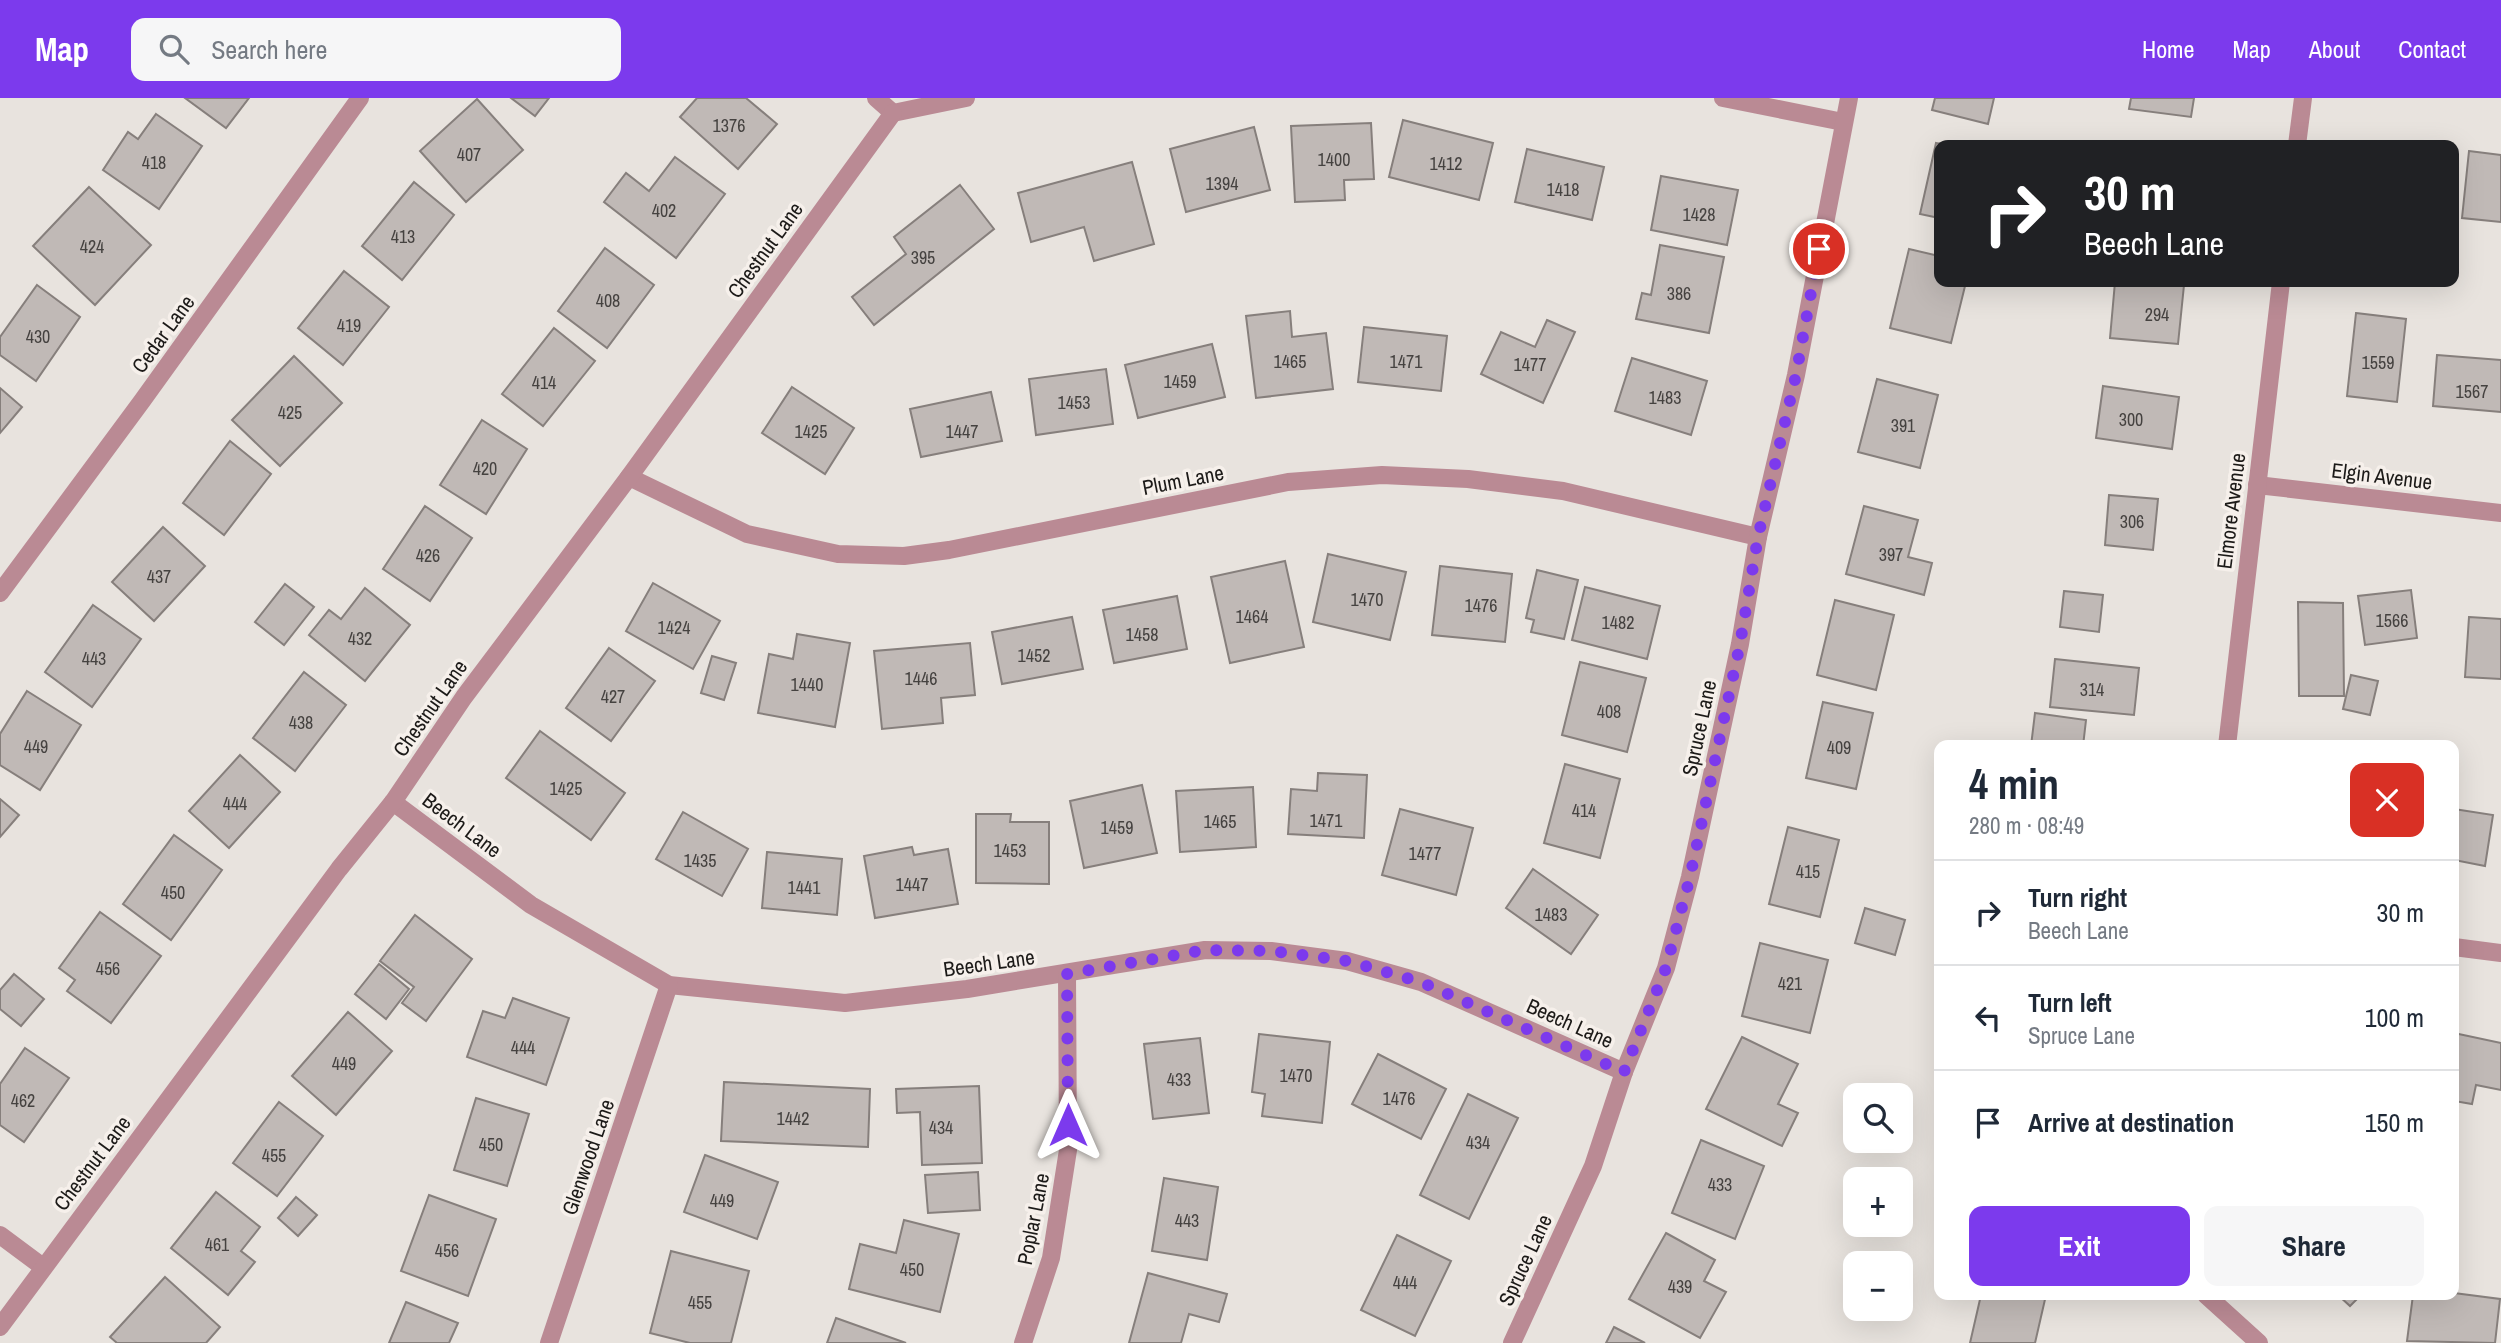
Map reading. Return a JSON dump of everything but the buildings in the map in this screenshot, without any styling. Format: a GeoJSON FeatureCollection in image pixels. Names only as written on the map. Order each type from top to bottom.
{"type":"FeatureCollection","features":[{"type":"Feature","properties":{"kind":"street","name":"Cedar Lane"},"geometry":{"type":"LineString","coordinates":[[0,593],[360,98]]}},
{"type":"Feature","properties":{"kind":"street"},"geometry":{"type":"LineString","coordinates":[[876,98],[893,113],[967,98]]}},
{"type":"Feature","properties":{"kind":"street"},"geometry":{"type":"LineString","coordinates":[[1723,98],[1843,122]]}},
{"type":"Feature","properties":{"kind":"street","name":"Spruce Lane"},"geometry":{"type":"LineString","coordinates":[[1512,1343],[1593,1166],[1624,1072],[1666,968],[1690,877],[1740,644],[1758,537],[1796,375],[1849,98]]}},
{"type":"Feature","properties":{"kind":"street"},"geometry":{"type":"LineString","coordinates":[[2298,140],[2302,98]]}},
{"type":"Feature","properties":{"kind":"street","name":"Chestnut Lane"},"geometry":{"type":"LineString","coordinates":[[0,1326],[339,869],[393,802],[464,697],[629,477],[893,113]]}},
{"type":"Feature","properties":{"kind":"street","name":"Elmore Avenue"},"geometry":{"type":"LineString","coordinates":[[2228,740],[2280,287]]}},
{"type":"Feature","properties":{"kind":"street","name":"Plum Lane"},"geometry":{"type":"LineString","coordinates":[[629,477],[747,534],[838,554],[904,556],[949,550],[1288,482],[1382,475],[1468,479],[1563,491],[1758,537]]}},
{"type":"Feature","properties":{"kind":"street","name":"Elgin Avenue"},"geometry":{"type":"LineString","coordinates":[[2257,485],[2501,513]]}},
{"type":"Feature","properties":{"kind":"street","name":"Beech Lane"},"geometry":{"type":"LineString","coordinates":[[393,802],[531,905],[669,985],[845,1003],[967,989],[1205,950],[1271,951],[1348,961],[1421,982],[1624,1072]]}},
{"type":"Feature","properties":{"kind":"street"},"geometry":{"type":"LineString","coordinates":[[2459,948],[2501,953]]}},
{"type":"Feature","properties":{"kind":"street","name":"Poplar Lane"},"geometry":{"type":"LineString","coordinates":[[1023,1343],[1051,1258],[1068,1150],[1067,974]]}},
{"type":"Feature","properties":{"kind":"street","name":"Glenwood Lane"},"geometry":{"type":"LineString","coordinates":[[549,1343],[669,985]]}},
{"type":"Feature","properties":{"kind":"street"},"geometry":{"type":"LineString","coordinates":[[0,1235],[43,1267]]}},
{"type":"Feature","properties":{"kind":"street"},"geometry":{"type":"LineString","coordinates":[[2212,1300],[2259,1343]]}},
{"type":"Feature","properties":{"kind":"route"},"geometry":{"type":"LineString","coordinates":[[1068,1125],[1067,974],[1205,950],[1271,951],[1348,961],[1421,982],[1624,1072],[1666,968],[1690,877],[1740,644],[1758,537],[1796,375],[1819,249]]}}]}
